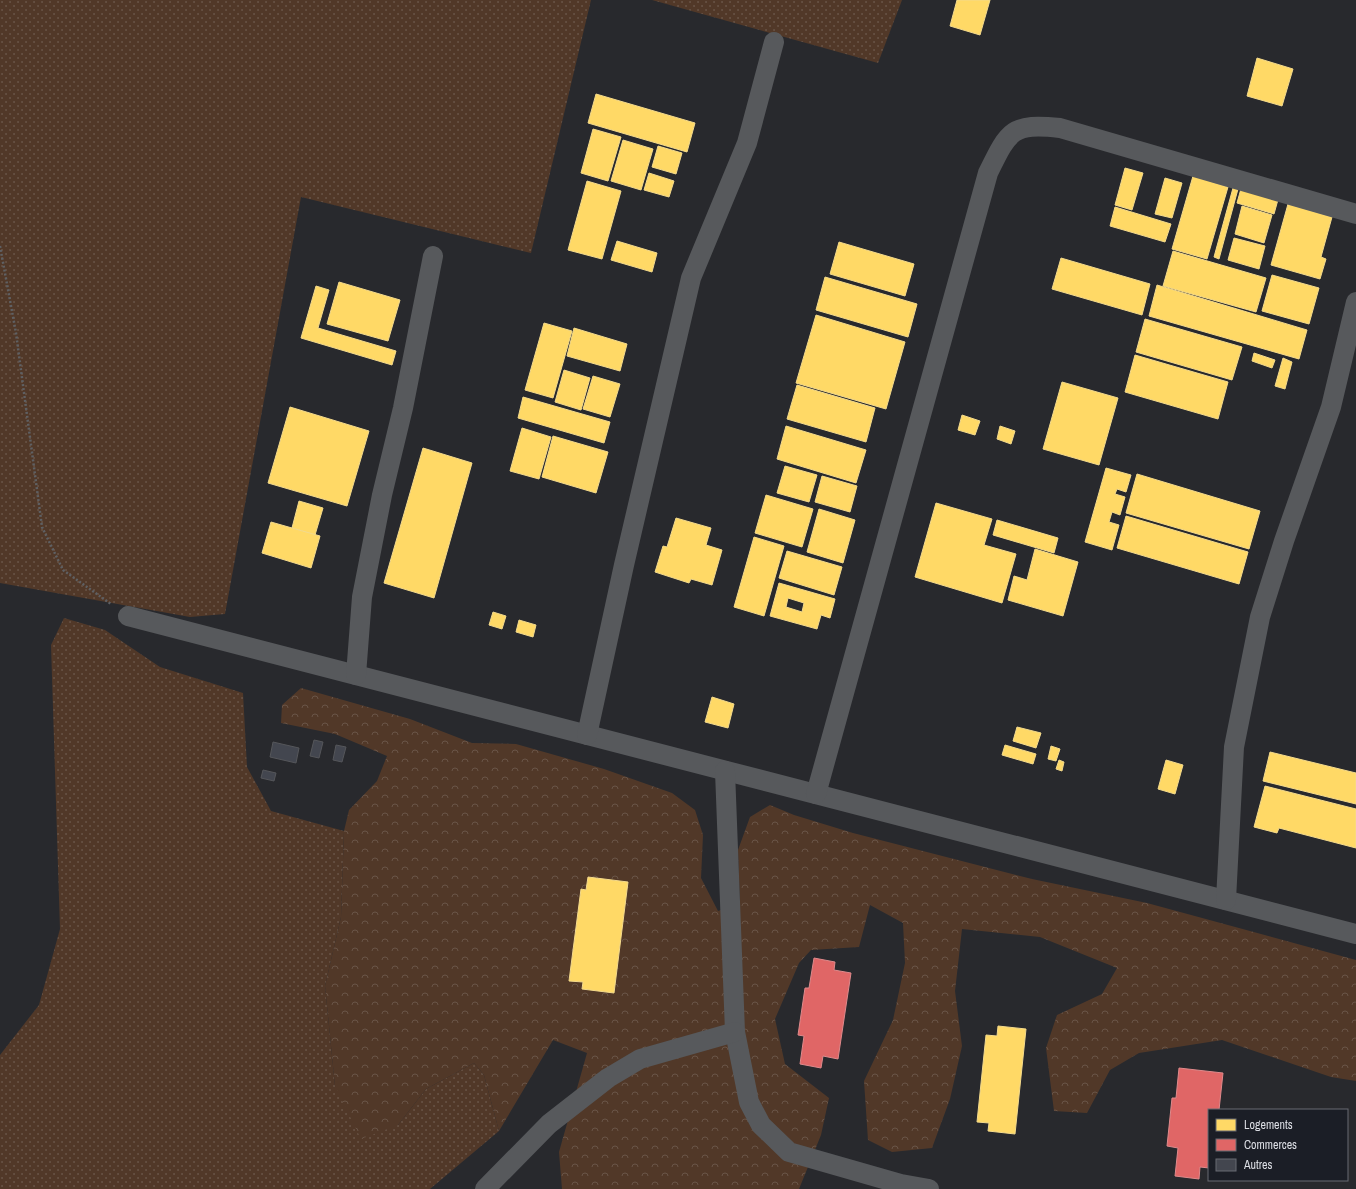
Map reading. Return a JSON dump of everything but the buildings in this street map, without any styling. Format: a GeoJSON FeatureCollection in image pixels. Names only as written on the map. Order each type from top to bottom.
{"type":"FeatureCollection","features":[{"type":"Feature","properties":{"kind":"street"},"geometry":{"type":"LineString","coordinates":[[587,735],[624,565],[691,278],[747,143],[774,42]]}},
{"type":"Feature","properties":{"kind":"street"},"geometry":{"type":"LineString","coordinates":[[816,794],[988,173],[999,150],[1015,130],[1034,125],[1060,128],[1356,214]]}},
{"type":"Feature","properties":{"kind":"street"},"geometry":{"type":"LineString","coordinates":[[356,675],[362,597],[382,495],[403,408],[433,256]]}},
{"type":"Feature","properties":{"kind":"street"},"geometry":{"type":"LineString","coordinates":[[1226,900],[1234,748],[1260,617],[1284,541],[1332,407],[1356,302]]}},
{"type":"Feature","properties":{"kind":"street"},"geometry":{"type":"LineString","coordinates":[[128,616],[1356,934]]}},
{"type":"Feature","properties":{"kind":"street"},"geometry":{"type":"LineString","coordinates":[[725,771],[735,1032],[749,1102],[761,1125],[789,1152],[893,1182],[929,1189]]}},
{"type":"Feature","properties":{"kind":"street"},"geometry":{"type":"LineString","coordinates":[[485,1189],[549,1124],[608,1078],[640,1059],[735,1032]]}},
{"type":"Feature","properties":{"kind":"path"},"geometry":{"type":"LineString","coordinates":[[0,246],[16,333],[42,527],[63,570],[128,616]]}},
{"type":"Feature","properties":{"kind":"green space"},"geometry":{"type":"Polygon","coordinates":[[[0,0],[591,0],[531,253],[301,197],[225,614],[190,617],[0,583],[0,0]]]}},
{"type":"Feature","properties":{"kind":"green space"},"geometry":{"type":"Polygon","coordinates":[[[652,0],[902,0],[878,63],[652,0]]]}},
{"type":"Feature","properties":{"kind":"green space"},"geometry":{"type":"Polygon","coordinates":[[[64,618],[105,630],[160,667],[243,693],[247,767],[271,811],[344,831],[341,917],[325,986],[335,1086],[398,1125],[426,1089],[474,1063],[484,1075],[499,1131],[430,1189],[0,1189],[0,1055],[39,1005],[60,929],[51,645],[64,618]]]}},
{"type":"Feature","properties":{"kind":"green space"},"geometry":{"type":"Polygon","coordinates":[[[301,688],[410,719],[472,743],[516,744],[604,769],[672,793],[695,810],[703,835],[701,878],[718,911],[740,903],[738,850],[750,817],[770,805],[794,815],[853,833],[1032,879],[1147,903],[1356,960],[1356,1081],[1331,1077],[1222,1040],[1139,1053],[1110,1070],[1087,1113],[1054,1111],[1046,1048],[1057,1015],[1102,994],[1117,968],[1040,937],[962,929],[955,991],[962,1046],[950,1099],[932,1148],[892,1152],[868,1140],[864,1081],[893,1020],[905,963],[903,923],[870,905],[859,947],[811,950],[799,963],[775,1019],[785,1064],[829,1098],[821,1135],[799,1189],[562,1189],[559,1152],[587,1053],[553,1040],[499,1131],[484,1075],[474,1063],[426,1089],[398,1125],[361,1139],[335,1086],[325,986],[341,917],[344,831],[349,810],[377,781],[387,756],[335,734],[281,723],[282,705],[301,688]]]}}]}
